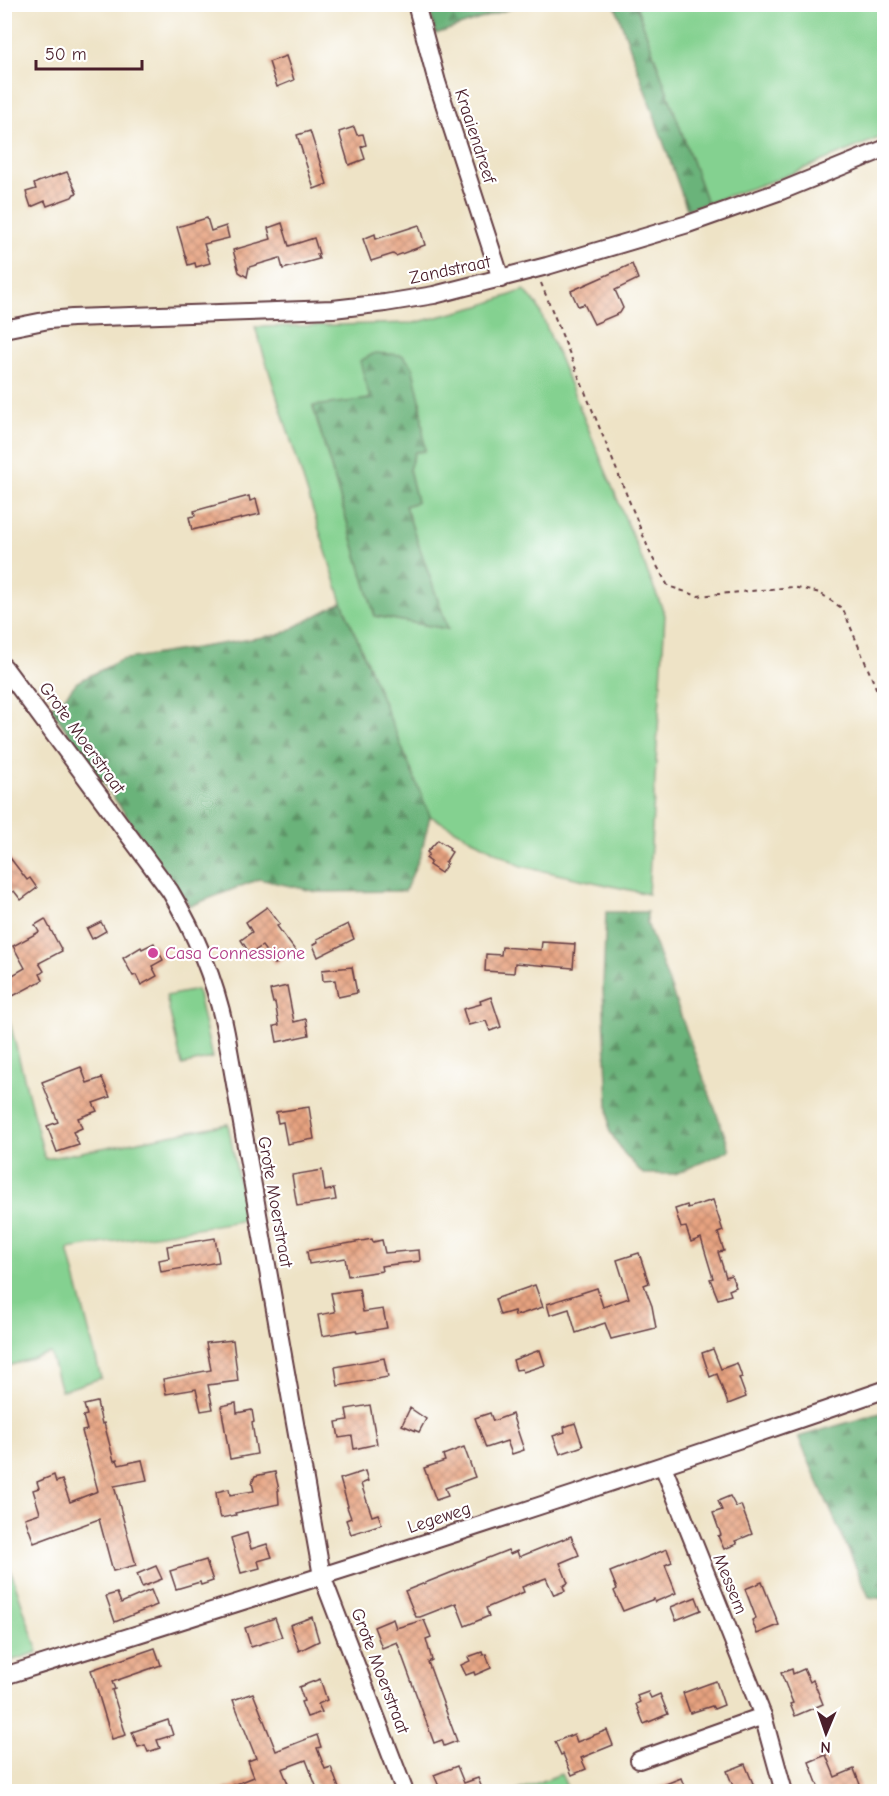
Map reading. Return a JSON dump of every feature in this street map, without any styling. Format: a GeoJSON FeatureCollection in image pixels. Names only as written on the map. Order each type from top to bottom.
{"type":"FeatureCollection","features":[{"type":"Feature","properties":{"kind":"street","name":"Kraaiendreef"},"geometry":{"type":"LineString","coordinates":[[416,4],[436,82],[501,279]]}},
{"type":"Feature","properties":{"kind":"street","name":"Zandstraat"},"geometry":{"type":"LineString","coordinates":[[4,329],[72,318],[333,309],[426,296],[501,279],[713,216],[885,149]]}},
{"type":"Feature","properties":{"kind":"street","name":"Grote Moerstraat"},"geometry":{"type":"LineString","coordinates":[[4,667],[170,891],[195,936],[209,970],[226,1033],[322,1576],[405,1791]]}},
{"type":"Feature","properties":{"kind":"street","name":"Legeweg"},"geometry":{"type":"LineString","coordinates":[[4,1676],[663,1466],[885,1390]]}},
{"type":"Feature","properties":{"kind":"street","name":"Messem"},"geometry":{"type":"LineString","coordinates":[[663,1466],[763,1716],[784,1791]]}},
{"type":"Feature","properties":{"kind":"street"},"geometry":{"type":"LineString","coordinates":[[639,1760],[763,1716]]}},
{"type":"Feature","properties":{"kind":"path"},"geometry":{"type":"LineString","coordinates":[[536,269],[651,555],[668,586],[698,596],[793,587],[820,593],[843,609],[885,707]]}},
{"type":"Feature","properties":{"kind":"green space"},"geometry":{"type":"Polygon","coordinates":[[[428,4],[521,4],[521,5],[436,34],[428,4]]]}},
{"type":"Feature","properties":{"kind":"green space"},"geometry":{"type":"Polygon","coordinates":[[[615,5],[636,5],[707,203],[687,209],[615,5]]]}},
{"type":"Feature","properties":{"kind":"green space"},"geometry":{"type":"Polygon","coordinates":[[[636,5],[884,5],[884,136],[778,179],[707,203],[636,5]]]}},
{"type":"Feature","properties":{"kind":"green space"},"geometry":{"type":"Polygon","coordinates":[[[524,290],[537,304],[665,615],[648,894],[521,866],[430,816],[342,602],[255,327],[414,323],[480,306],[524,290]],[[402,355],[370,399],[313,407],[375,616],[448,629],[405,506],[417,502],[409,469],[415,452],[425,451],[420,400],[412,366],[402,355]]]}},
{"type":"Feature","properties":{"kind":"green space"},"geometry":{"type":"Polygon","coordinates":[[[375,353],[402,355],[412,366],[420,400],[425,451],[415,452],[409,469],[417,502],[405,506],[448,629],[375,616],[313,406],[370,399],[360,361],[375,353]]]}},
{"type":"Feature","properties":{"kind":"green space"},"geometry":{"type":"Polygon","coordinates":[[[342,602],[430,816],[421,854],[405,891],[317,892],[259,879],[190,906],[50,707],[63,699],[77,682],[121,660],[282,634],[342,602]]]}},
{"type":"Feature","properties":{"kind":"green space"},"geometry":{"type":"Polygon","coordinates":[[[606,912],[647,912],[647,923],[730,1150],[675,1174],[643,1174],[622,1151],[609,1130],[603,987],[606,912]]]}},
{"type":"Feature","properties":{"kind":"green space"},"geometry":{"type":"Polygon","coordinates":[[[197,990],[212,1058],[182,1065],[166,996],[197,990]]]}},
{"type":"Feature","properties":{"kind":"green space"},"geometry":{"type":"Polygon","coordinates":[[[4,1000],[45,1159],[228,1124],[246,1220],[68,1249],[101,1378],[61,1391],[50,1353],[5,1367],[4,1000]]]}},
{"type":"Feature","properties":{"kind":"green space"},"geometry":{"type":"Polygon","coordinates":[[[884,1412],[884,1599],[869,1597],[798,1437],[884,1412]]]}},
{"type":"Feature","properties":{"kind":"green space"},"geometry":{"type":"Polygon","coordinates":[[[4,1550],[38,1652],[5,1663],[4,1663],[4,1550]]]}},
{"type":"Feature","properties":{"kind":"green space"},"geometry":{"type":"Polygon","coordinates":[[[561,1774],[569,1791],[516,1791],[561,1774]]]}},
{"type":"Feature","properties":{"kind":"building"},"geometry":{"type":"Polygon","coordinates":[[[286,56],[294,80],[277,87],[269,62],[286,56]]]}},
{"type":"Feature","properties":{"kind":"building"},"geometry":{"type":"Polygon","coordinates":[[[354,127],[357,135],[363,134],[366,145],[361,147],[365,159],[349,165],[339,132],[354,127]]]}},
{"type":"Feature","properties":{"kind":"building"},"geometry":{"type":"Polygon","coordinates":[[[310,131],[327,184],[314,189],[297,135],[310,131]]]}},
{"type":"Feature","properties":{"kind":"building"},"geometry":{"type":"Polygon","coordinates":[[[67,172],[77,193],[47,206],[45,201],[31,207],[26,192],[36,189],[34,184],[67,172]]]}},
{"type":"Feature","properties":{"kind":"building"},"geometry":{"type":"Polygon","coordinates":[[[207,218],[211,231],[226,226],[229,238],[204,244],[210,263],[196,267],[195,263],[188,265],[177,227],[207,218]]]}},
{"type":"Feature","properties":{"kind":"building"},"geometry":{"type":"Polygon","coordinates":[[[282,223],[289,246],[314,238],[319,259],[283,269],[280,258],[249,267],[247,277],[239,272],[233,250],[271,239],[268,228],[282,223]]]}},
{"type":"Feature","properties":{"kind":"building"},"geometry":{"type":"Polygon","coordinates":[[[419,225],[425,245],[396,256],[393,254],[371,261],[363,239],[375,234],[376,239],[419,225]]]}},
{"type":"Feature","properties":{"kind":"building"},"geometry":{"type":"Polygon","coordinates":[[[632,264],[638,279],[615,290],[623,308],[620,313],[594,324],[584,304],[578,306],[571,291],[632,264]]]}},
{"type":"Feature","properties":{"kind":"building"},"geometry":{"type":"Polygon","coordinates":[[[249,496],[250,501],[256,499],[260,514],[192,530],[189,517],[195,516],[194,511],[249,496]]]}},
{"type":"Feature","properties":{"kind":"building"},"geometry":{"type":"Polygon","coordinates":[[[438,840],[452,852],[441,873],[429,865],[431,862],[426,858],[429,854],[427,852],[438,840]]]}},
{"type":"Feature","properties":{"kind":"building"},"geometry":{"type":"Polygon","coordinates":[[[4,850],[27,880],[30,878],[37,888],[21,900],[14,891],[11,893],[4,885],[4,850]]]}},
{"type":"Feature","properties":{"kind":"building"},"geometry":{"type":"Polygon","coordinates":[[[267,907],[280,924],[277,926],[297,953],[275,964],[262,946],[250,954],[241,940],[252,932],[246,922],[267,907]]]}},
{"type":"Feature","properties":{"kind":"building"},"geometry":{"type":"Polygon","coordinates":[[[45,919],[62,951],[39,963],[44,971],[40,974],[43,980],[13,996],[4,980],[25,968],[13,946],[39,932],[35,925],[45,919]]]}},
{"type":"Feature","properties":{"kind":"building"},"geometry":{"type":"Polygon","coordinates":[[[101,922],[106,931],[92,939],[87,929],[101,922]]]}},
{"type":"Feature","properties":{"kind":"building"},"geometry":{"type":"Polygon","coordinates":[[[348,924],[354,939],[318,957],[313,945],[318,942],[317,939],[348,924]]]}},
{"type":"Feature","properties":{"kind":"building"},"geometry":{"type":"Polygon","coordinates":[[[542,942],[575,944],[573,968],[515,963],[514,973],[485,971],[486,954],[501,955],[502,947],[541,950],[542,942]]]}},
{"type":"Feature","properties":{"kind":"building"},"geometry":{"type":"Polygon","coordinates":[[[154,943],[163,960],[152,966],[157,976],[141,985],[123,958],[141,947],[142,949],[154,943]]]}},
{"type":"Feature","properties":{"kind":"building"},"geometry":{"type":"Polygon","coordinates":[[[352,967],[357,993],[338,997],[335,980],[323,981],[322,970],[352,967]]]}},
{"type":"Feature","properties":{"kind":"building"},"geometry":{"type":"Polygon","coordinates":[[[287,986],[294,1022],[306,1019],[309,1035],[277,1042],[274,1026],[279,1025],[275,1002],[273,1003],[270,990],[287,986]]]}},
{"type":"Feature","properties":{"kind":"building"},"geometry":{"type":"Polygon","coordinates":[[[491,997],[501,1027],[490,1031],[486,1021],[468,1025],[463,1009],[481,1004],[480,1001],[491,997]]]}},
{"type":"Feature","properties":{"kind":"building"},"geometry":{"type":"Polygon","coordinates":[[[81,1067],[87,1083],[102,1078],[110,1097],[93,1103],[97,1111],[78,1118],[82,1128],[73,1132],[79,1145],[57,1152],[47,1126],[58,1122],[42,1082],[81,1067]]]}},
{"type":"Feature","properties":{"kind":"building"},"geometry":{"type":"Polygon","coordinates":[[[309,1107],[314,1139],[287,1144],[283,1122],[278,1123],[276,1112],[309,1107]]]}},
{"type":"Feature","properties":{"kind":"building"},"geometry":{"type":"Polygon","coordinates":[[[322,1170],[325,1191],[334,1189],[336,1200],[297,1206],[292,1175],[322,1170]]]}},
{"type":"Feature","properties":{"kind":"building"},"geometry":{"type":"Polygon","coordinates":[[[713,1200],[723,1231],[718,1233],[724,1251],[718,1252],[726,1277],[731,1275],[736,1287],[729,1290],[731,1295],[718,1299],[710,1279],[713,1278],[701,1238],[691,1242],[686,1227],[681,1228],[675,1209],[687,1205],[688,1208],[713,1200]]]}},
{"type":"Feature","properties":{"kind":"building"},"geometry":{"type":"Polygon","coordinates":[[[215,1238],[219,1262],[161,1272],[159,1260],[169,1258],[167,1246],[215,1238]]]}},
{"type":"Feature","properties":{"kind":"building"},"geometry":{"type":"Polygon","coordinates":[[[372,1239],[373,1242],[382,1240],[385,1253],[419,1250],[420,1261],[381,1266],[382,1271],[348,1276],[345,1258],[309,1264],[307,1251],[372,1239]]]}},
{"type":"Feature","properties":{"kind":"building"},"geometry":{"type":"Polygon","coordinates":[[[639,1253],[649,1283],[644,1285],[652,1306],[656,1328],[611,1339],[605,1323],[576,1333],[569,1309],[550,1315],[547,1304],[597,1288],[603,1307],[629,1298],[617,1260],[639,1253]]]}},
{"type":"Feature","properties":{"kind":"building"},"geometry":{"type":"Polygon","coordinates":[[[535,1285],[543,1307],[515,1316],[514,1311],[500,1315],[495,1299],[535,1285]]]}},
{"type":"Feature","properties":{"kind":"building"},"geometry":{"type":"Polygon","coordinates":[[[359,1289],[363,1312],[383,1309],[387,1328],[357,1333],[356,1330],[322,1336],[318,1315],[335,1312],[331,1293],[359,1289]]]}},
{"type":"Feature","properties":{"kind":"building"},"geometry":{"type":"Polygon","coordinates":[[[233,1340],[238,1381],[208,1385],[213,1409],[201,1411],[196,1389],[166,1394],[163,1379],[211,1370],[206,1343],[233,1340]]]}},
{"type":"Feature","properties":{"kind":"building"},"geometry":{"type":"Polygon","coordinates":[[[713,1349],[721,1369],[737,1363],[742,1377],[739,1378],[746,1397],[728,1404],[717,1374],[710,1377],[702,1353],[713,1349]]]}},
{"type":"Feature","properties":{"kind":"building"},"geometry":{"type":"Polygon","coordinates":[[[540,1350],[545,1365],[523,1372],[522,1369],[516,1370],[513,1360],[540,1350]]]}},
{"type":"Feature","properties":{"kind":"building"},"geometry":{"type":"Polygon","coordinates":[[[384,1358],[388,1377],[338,1386],[335,1367],[384,1358]]]}},
{"type":"Feature","properties":{"kind":"building"},"geometry":{"type":"Polygon","coordinates":[[[97,1402],[114,1461],[117,1460],[119,1465],[142,1460],[147,1480],[114,1486],[136,1565],[113,1571],[99,1519],[34,1543],[25,1518],[40,1513],[33,1490],[39,1488],[37,1482],[54,1475],[56,1482],[62,1480],[70,1502],[98,1491],[82,1431],[87,1430],[83,1416],[87,1415],[84,1405],[97,1402]]]}},
{"type":"Feature","properties":{"kind":"building"},"geometry":{"type":"Polygon","coordinates":[[[236,1403],[237,1413],[252,1410],[257,1454],[230,1459],[221,1406],[236,1403]]]}},
{"type":"Feature","properties":{"kind":"building"},"geometry":{"type":"Polygon","coordinates":[[[370,1405],[377,1444],[354,1449],[352,1436],[339,1438],[336,1422],[348,1420],[346,1409],[370,1405]]]}},
{"type":"Feature","properties":{"kind":"building"},"geometry":{"type":"Polygon","coordinates":[[[410,1408],[426,1419],[419,1432],[402,1425],[410,1408]]]}},
{"type":"Feature","properties":{"kind":"building"},"geometry":{"type":"Polygon","coordinates":[[[490,1413],[493,1421],[512,1414],[524,1450],[512,1454],[507,1441],[486,1448],[475,1418],[490,1413]]]}},
{"type":"Feature","properties":{"kind":"building"},"geometry":{"type":"Polygon","coordinates":[[[575,1423],[583,1446],[560,1454],[553,1436],[565,1432],[564,1427],[575,1423]]]}},
{"type":"Feature","properties":{"kind":"building"},"geometry":{"type":"Polygon","coordinates":[[[464,1447],[475,1477],[445,1488],[448,1496],[436,1500],[424,1468],[445,1461],[443,1455],[464,1447]]]}},
{"type":"Feature","properties":{"kind":"building"},"geometry":{"type":"Polygon","coordinates":[[[365,1471],[368,1481],[361,1484],[372,1516],[378,1514],[382,1524],[351,1534],[346,1520],[351,1518],[340,1479],[365,1471]]]}},
{"type":"Feature","properties":{"kind":"building"},"geometry":{"type":"Polygon","coordinates":[[[275,1472],[279,1504],[221,1518],[216,1492],[229,1489],[230,1495],[254,1491],[252,1483],[255,1476],[275,1472]]]}},
{"type":"Feature","properties":{"kind":"building"},"geometry":{"type":"Polygon","coordinates":[[[730,1496],[736,1507],[741,1505],[752,1534],[735,1541],[737,1544],[724,1549],[718,1536],[721,1535],[713,1513],[722,1510],[718,1501],[730,1496]]]}},
{"type":"Feature","properties":{"kind":"building"},"geometry":{"type":"Polygon","coordinates":[[[247,1533],[251,1549],[267,1544],[272,1557],[258,1561],[260,1568],[241,1573],[231,1538],[247,1533]]]}},
{"type":"Feature","properties":{"kind":"building"},"geometry":{"type":"Polygon","coordinates":[[[571,1536],[579,1555],[560,1563],[568,1583],[563,1586],[565,1591],[554,1595],[546,1578],[522,1587],[524,1592],[486,1608],[489,1616],[465,1626],[456,1603],[416,1617],[405,1591],[508,1550],[510,1554],[517,1551],[519,1557],[571,1536]]]}},
{"type":"Feature","properties":{"kind":"building"},"geometry":{"type":"Polygon","coordinates":[[[667,1549],[672,1562],[665,1565],[676,1593],[623,1611],[614,1591],[617,1589],[610,1572],[667,1549]]]}},
{"type":"Feature","properties":{"kind":"building"},"geometry":{"type":"Polygon","coordinates":[[[206,1560],[213,1581],[176,1589],[170,1571],[206,1560]]]}},
{"type":"Feature","properties":{"kind":"building"},"geometry":{"type":"Polygon","coordinates":[[[156,1566],[162,1579],[142,1587],[137,1574],[156,1566]]]}},
{"type":"Feature","properties":{"kind":"building"},"geometry":{"type":"Polygon","coordinates":[[[762,1582],[779,1625],[757,1634],[752,1620],[756,1618],[745,1589],[762,1582]]]}},
{"type":"Feature","properties":{"kind":"building"},"geometry":{"type":"Polygon","coordinates":[[[151,1590],[157,1605],[115,1622],[106,1596],[117,1593],[121,1603],[151,1590]]]}},
{"type":"Feature","properties":{"kind":"building"},"geometry":{"type":"Polygon","coordinates":[[[696,1597],[701,1610],[676,1620],[671,1607],[696,1597]]]}},
{"type":"Feature","properties":{"kind":"building"},"geometry":{"type":"Polygon","coordinates":[[[312,1617],[319,1641],[299,1651],[290,1625],[312,1617]]]}},
{"type":"Feature","properties":{"kind":"building"},"geometry":{"type":"Polygon","coordinates":[[[275,1618],[282,1637],[251,1647],[245,1628],[275,1618]]]}},
{"type":"Feature","properties":{"kind":"building"},"geometry":{"type":"Polygon","coordinates":[[[393,1619],[396,1628],[424,1620],[431,1637],[426,1639],[432,1660],[428,1662],[457,1741],[444,1746],[442,1740],[434,1743],[397,1642],[382,1648],[374,1627],[393,1619]]]}},
{"type":"Feature","properties":{"kind":"building"},"geometry":{"type":"Polygon","coordinates":[[[155,1648],[161,1665],[112,1682],[115,1689],[112,1690],[126,1735],[112,1739],[91,1670],[155,1648]]]}},
{"type":"Feature","properties":{"kind":"building"},"geometry":{"type":"Polygon","coordinates":[[[482,1652],[483,1655],[486,1654],[491,1668],[475,1675],[474,1672],[466,1675],[461,1665],[470,1661],[468,1657],[482,1652]]]}},
{"type":"Feature","properties":{"kind":"building"},"geometry":{"type":"Polygon","coordinates":[[[792,1669],[793,1674],[804,1669],[810,1682],[813,1680],[823,1704],[795,1716],[790,1704],[793,1703],[781,1673],[792,1669]]]}},
{"type":"Feature","properties":{"kind":"building"},"geometry":{"type":"Polygon","coordinates":[[[320,1679],[327,1700],[318,1704],[322,1712],[307,1717],[301,1702],[304,1701],[299,1687],[320,1679]]]}},
{"type":"Feature","properties":{"kind":"building"},"geometry":{"type":"Polygon","coordinates":[[[716,1681],[724,1705],[690,1713],[683,1693],[716,1681]]]}},
{"type":"Feature","properties":{"kind":"building"},"geometry":{"type":"Polygon","coordinates":[[[648,1692],[651,1698],[660,1694],[668,1714],[644,1724],[636,1704],[640,1702],[637,1696],[648,1692]]]}},
{"type":"Feature","properties":{"kind":"building"},"geometry":{"type":"Polygon","coordinates":[[[253,1693],[276,1751],[317,1735],[321,1747],[317,1748],[325,1769],[331,1767],[340,1791],[318,1791],[306,1760],[282,1769],[289,1786],[274,1791],[219,1791],[254,1777],[248,1761],[256,1758],[233,1700],[253,1693]]]}},
{"type":"Feature","properties":{"kind":"building"},"geometry":{"type":"Polygon","coordinates":[[[168,1720],[173,1735],[157,1740],[160,1748],[148,1752],[145,1745],[138,1747],[132,1732],[168,1720]]]}},
{"type":"Feature","properties":{"kind":"building"},"geometry":{"type":"Polygon","coordinates":[[[607,1730],[613,1745],[581,1758],[586,1769],[572,1775],[555,1742],[574,1734],[577,1742],[607,1730]]]}},
{"type":"Feature","properties":{"kind":"building"},"geometry":{"type":"Polygon","coordinates":[[[826,1755],[835,1777],[854,1769],[861,1787],[851,1791],[820,1791],[809,1762],[826,1755]]]}},
{"type":"Feature","properties":{"kind":"building"},"geometry":{"type":"Polygon","coordinates":[[[745,1764],[756,1791],[735,1791],[727,1771],[745,1764]]]}},
{"type":"Feature","properties":{"kind":"building"},"geometry":{"type":"Polygon","coordinates":[[[457,1766],[464,1783],[478,1778],[483,1791],[441,1791],[434,1775],[457,1766]]]}},
{"type":"Feature","properties":{"kind":"building"},"geometry":{"type":"Polygon","coordinates":[[[681,1778],[686,1791],[648,1791],[681,1778]]]}},
{"type":"Feature","properties":{"kind":"place","name":"Casa Connessione"},"geometry":{"type":"Point","coordinates":[153,953]}}]}
